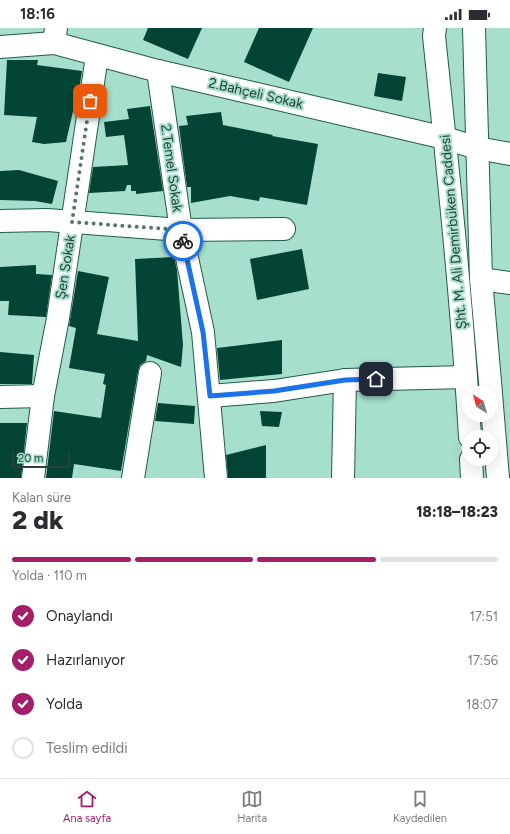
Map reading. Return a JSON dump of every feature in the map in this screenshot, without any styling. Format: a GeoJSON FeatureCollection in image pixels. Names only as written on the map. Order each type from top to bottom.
{"type":"FeatureCollection","features":[{"type":"Feature","properties":{"kind":"street","name":"Şht. M. Ali Demirbüken Caddesi"},"geometry":{"type":"LineString","coordinates":[[434,28],[445,138],[470,430]]}},
{"type":"Feature","properties":{"kind":"street","name":"Şht. M. Ali Demirbüken Caddesi"},"geometry":{"type":"LineString","coordinates":[[474,28],[481,279],[490,386]]}},
{"type":"Feature","properties":{"kind":"street","name":"2.Bahçeli Sokak"},"geometry":{"type":"LineString","coordinates":[[0,47],[55,36],[97,56],[445,138],[477,148],[510,154]]}},
{"type":"Feature","properties":{"kind":"street","name":"Şen Sokak"},"geometry":{"type":"LineString","coordinates":[[33,478],[43,396],[58,318],[97,56]]}},
{"type":"Feature","properties":{"kind":"street","name":"2.Temel Sokak"},"geometry":{"type":"LineString","coordinates":[[158,70],[181,230],[203,332],[210,396],[216,478]]}},
{"type":"Feature","properties":{"kind":"street"},"geometry":{"type":"LineString","coordinates":[[0,221],[47,220],[181,230],[284,229]]}},
{"type":"Feature","properties":{"kind":"street"},"geometry":{"type":"LineString","coordinates":[[481,279],[510,283]]}},
{"type":"Feature","properties":{"kind":"street"},"geometry":{"type":"LineString","coordinates":[[133,478],[150,373]]}},
{"type":"Feature","properties":{"kind":"street"},"geometry":{"type":"LineString","coordinates":[[210,396],[274,391],[345,380],[466,377]]}},
{"type":"Feature","properties":{"kind":"street"},"geometry":{"type":"LineString","coordinates":[[343,478],[345,380]]}},
{"type":"Feature","properties":{"kind":"street"},"geometry":{"type":"LineString","coordinates":[[0,397],[43,396]]}},
{"type":"Feature","properties":{"kind":"street","name":"Şht. M. Ali Demirbüken Caddesi"},"geometry":{"type":"LineString","coordinates":[[493,422],[498,478]]}},
{"type":"Feature","properties":{"kind":"street"},"geometry":{"type":"LineString","coordinates":[[471,466],[472,478]]}},
{"type":"Feature","properties":{"kind":"building"},"geometry":{"type":"Polygon","coordinates":[[[148,28],[202,28],[188,59],[143,40],[148,28]]]}},
{"type":"Feature","properties":{"kind":"building"},"geometry":{"type":"Polygon","coordinates":[[[259,28],[313,28],[289,82],[244,62],[259,28]]]}},
{"type":"Feature","properties":{"kind":"building"},"geometry":{"type":"Polygon","coordinates":[[[7,60],[38,60],[37,65],[82,71],[76,108],[74,107],[66,142],[44,144],[32,142],[37,117],[4,115],[7,60]]]}},
{"type":"Feature","properties":{"kind":"building"},"geometry":{"type":"Polygon","coordinates":[[[378,73],[406,77],[402,101],[374,96],[378,73]]]}},
{"type":"Feature","properties":{"kind":"building"},"geometry":{"type":"Polygon","coordinates":[[[150,106],[163,191],[136,194],[136,191],[131,191],[131,185],[127,185],[125,191],[89,193],[93,167],[128,165],[124,135],[106,137],[104,122],[129,119],[127,109],[150,106]]]}},
{"type":"Feature","properties":{"kind":"building"},"geometry":{"type":"Polygon","coordinates":[[[221,112],[223,125],[318,144],[307,205],[260,197],[259,201],[230,196],[191,203],[191,187],[187,187],[179,126],[188,125],[186,116],[221,112]]]}},
{"type":"Feature","properties":{"kind":"building"},"geometry":{"type":"Polygon","coordinates":[[[19,170],[58,181],[52,204],[35,201],[0,200],[0,171],[19,170]]]}},
{"type":"Feature","properties":{"kind":"building"},"geometry":{"type":"Polygon","coordinates":[[[302,249],[309,289],[257,300],[250,259],[302,249]]]}},
{"type":"Feature","properties":{"kind":"building"},"geometry":{"type":"Polygon","coordinates":[[[174,257],[177,270],[183,345],[181,367],[147,355],[146,361],[140,365],[121,471],[74,464],[72,478],[46,478],[54,411],[101,418],[106,385],[103,384],[105,374],[69,368],[76,328],[69,326],[78,271],[109,277],[97,334],[138,341],[135,259],[174,257]]]}},
{"type":"Feature","properties":{"kind":"building"},"geometry":{"type":"Polygon","coordinates":[[[36,265],[36,274],[52,275],[46,317],[8,315],[9,301],[0,301],[0,267],[36,265]]]}},
{"type":"Feature","properties":{"kind":"building"},"geometry":{"type":"Polygon","coordinates":[[[282,340],[282,374],[220,380],[217,348],[282,340]]]}},
{"type":"Feature","properties":{"kind":"building"},"geometry":{"type":"Polygon","coordinates":[[[0,352],[34,355],[32,384],[0,384],[0,352]]]}},
{"type":"Feature","properties":{"kind":"building"},"geometry":{"type":"Polygon","coordinates":[[[158,403],[195,406],[194,424],[155,421],[158,403]]]}},
{"type":"Feature","properties":{"kind":"building"},"geometry":{"type":"Polygon","coordinates":[[[260,411],[282,412],[279,427],[262,426],[260,411]]]}},
{"type":"Feature","properties":{"kind":"building"},"geometry":{"type":"Polygon","coordinates":[[[0,423],[27,423],[21,478],[0,478],[0,423]]]}},
{"type":"Feature","properties":{"kind":"building"},"geometry":{"type":"Polygon","coordinates":[[[266,445],[266,478],[228,478],[226,455],[266,445]]]}},
{"type":"Feature","properties":{"kind":"way so far"},"geometry":{"type":"LineString","coordinates":[[90,101],[72,222],[181,230],[183,241]]}},
{"type":"Feature","properties":{"kind":"route"},"geometry":{"type":"LineString","coordinates":[[183,241],[203,332],[210,396],[274,391],[345,380],[376,379]]}}]}
